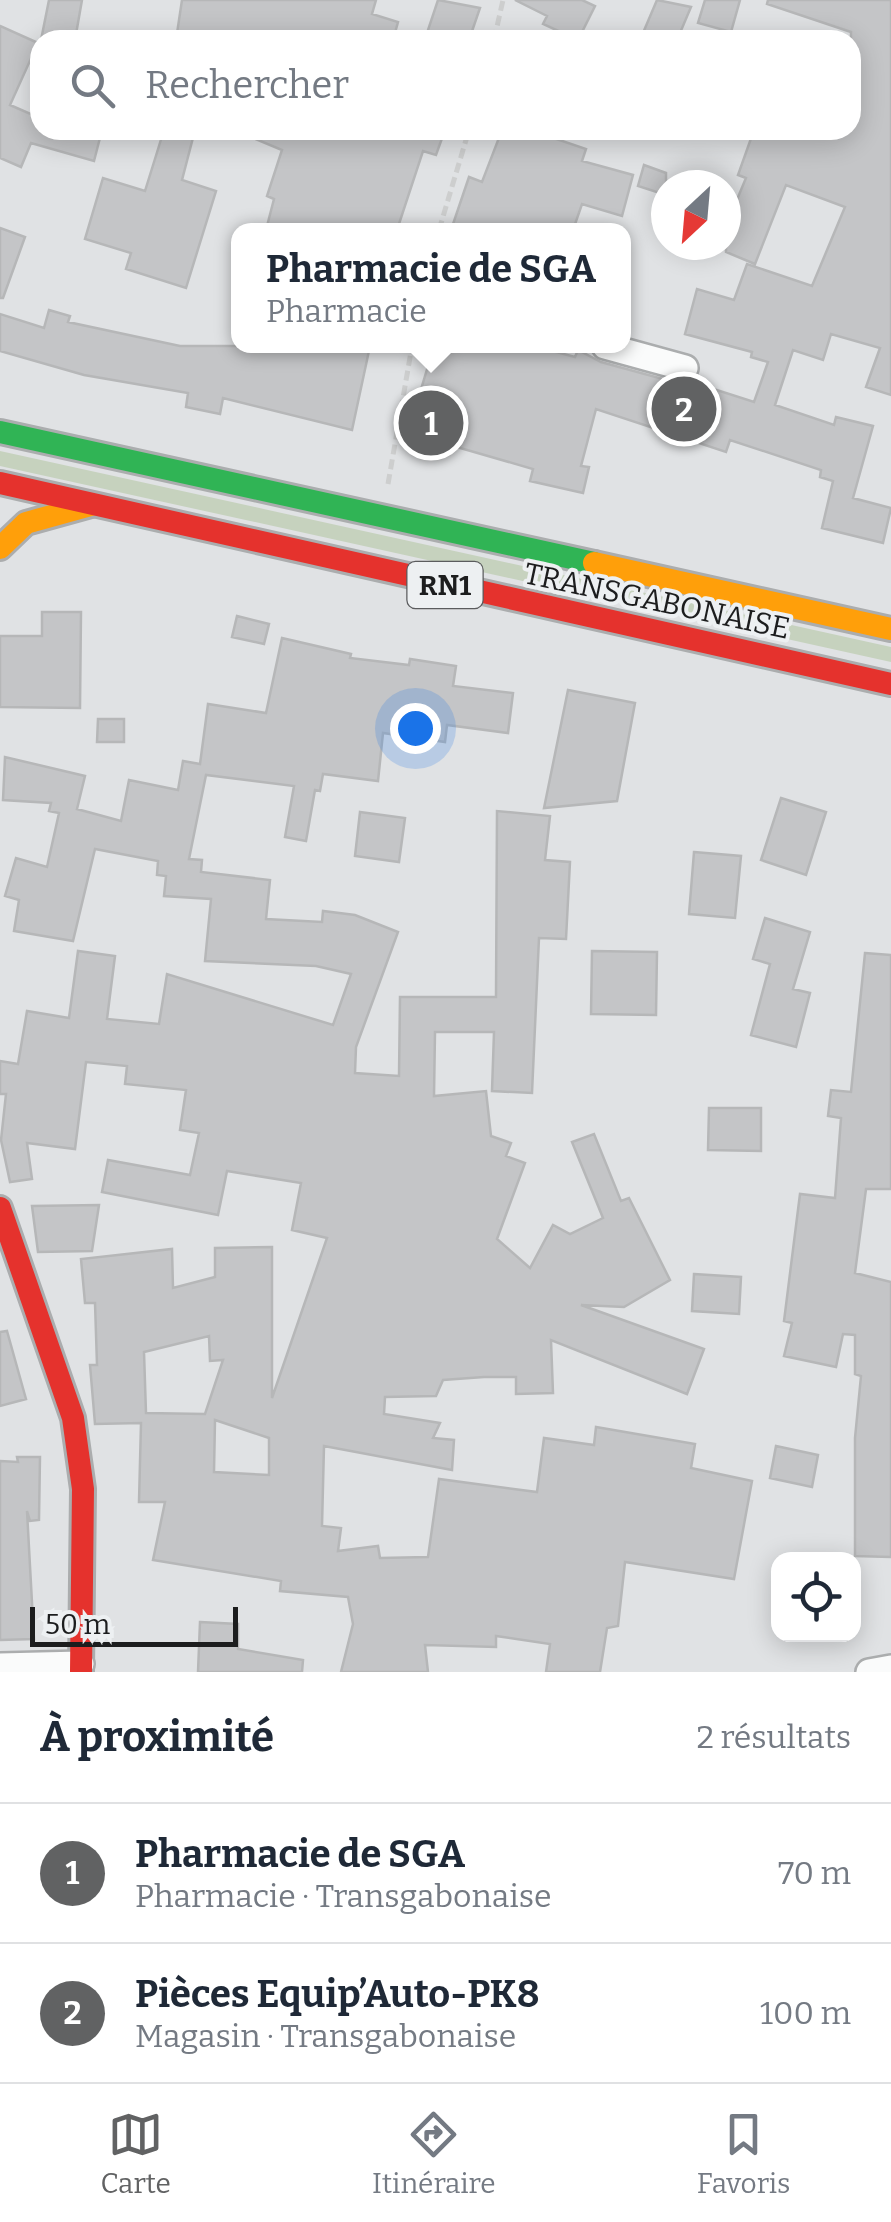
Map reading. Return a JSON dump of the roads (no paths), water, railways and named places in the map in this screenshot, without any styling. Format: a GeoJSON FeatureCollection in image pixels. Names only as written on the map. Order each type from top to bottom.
{"type":"FeatureCollection","features":[{"type":"Feature","properties":{"kind":"main road","name":"TRANSGABONAISE"},"geometry":{"type":"LineString","coordinates":[[0,432],[891,629]]}},
{"type":"Feature","properties":{"kind":"main road","name":"TRANSGABONAISE"},"geometry":{"type":"LineString","coordinates":[[0,483],[891,684]]}},
{"type":"Feature","properties":{"kind":"main road"},"geometry":{"type":"LineString","coordinates":[[0,548],[26,523],[98,504]]}},
{"type":"Feature","properties":{"kind":"main road"},"geometry":{"type":"LineString","coordinates":[[0,1208],[74,1418],[83,1489],[81,1668]]}},
{"type":"Feature","properties":{"kind":"street"},"geometry":{"type":"LineString","coordinates":[[630,353],[684,368]]}},
{"type":"Feature","properties":{"kind":"street"},"geometry":{"type":"LineString","coordinates":[[0,1666],[81,1668]]}},
{"type":"Feature","properties":{"kind":"street"},"geometry":{"type":"LineString","coordinates":[[868,1672],[891,1668]]}},
{"type":"Feature","properties":{"kind":"place","name":"Pièces Equip’Auto-PK8"},"geometry":{"type":"Point","coordinates":[684,409]}},
{"type":"Feature","properties":{"kind":"place","name":"Pharmacie de SGA"},"geometry":{"type":"Point","coordinates":[431,423]}}]}
